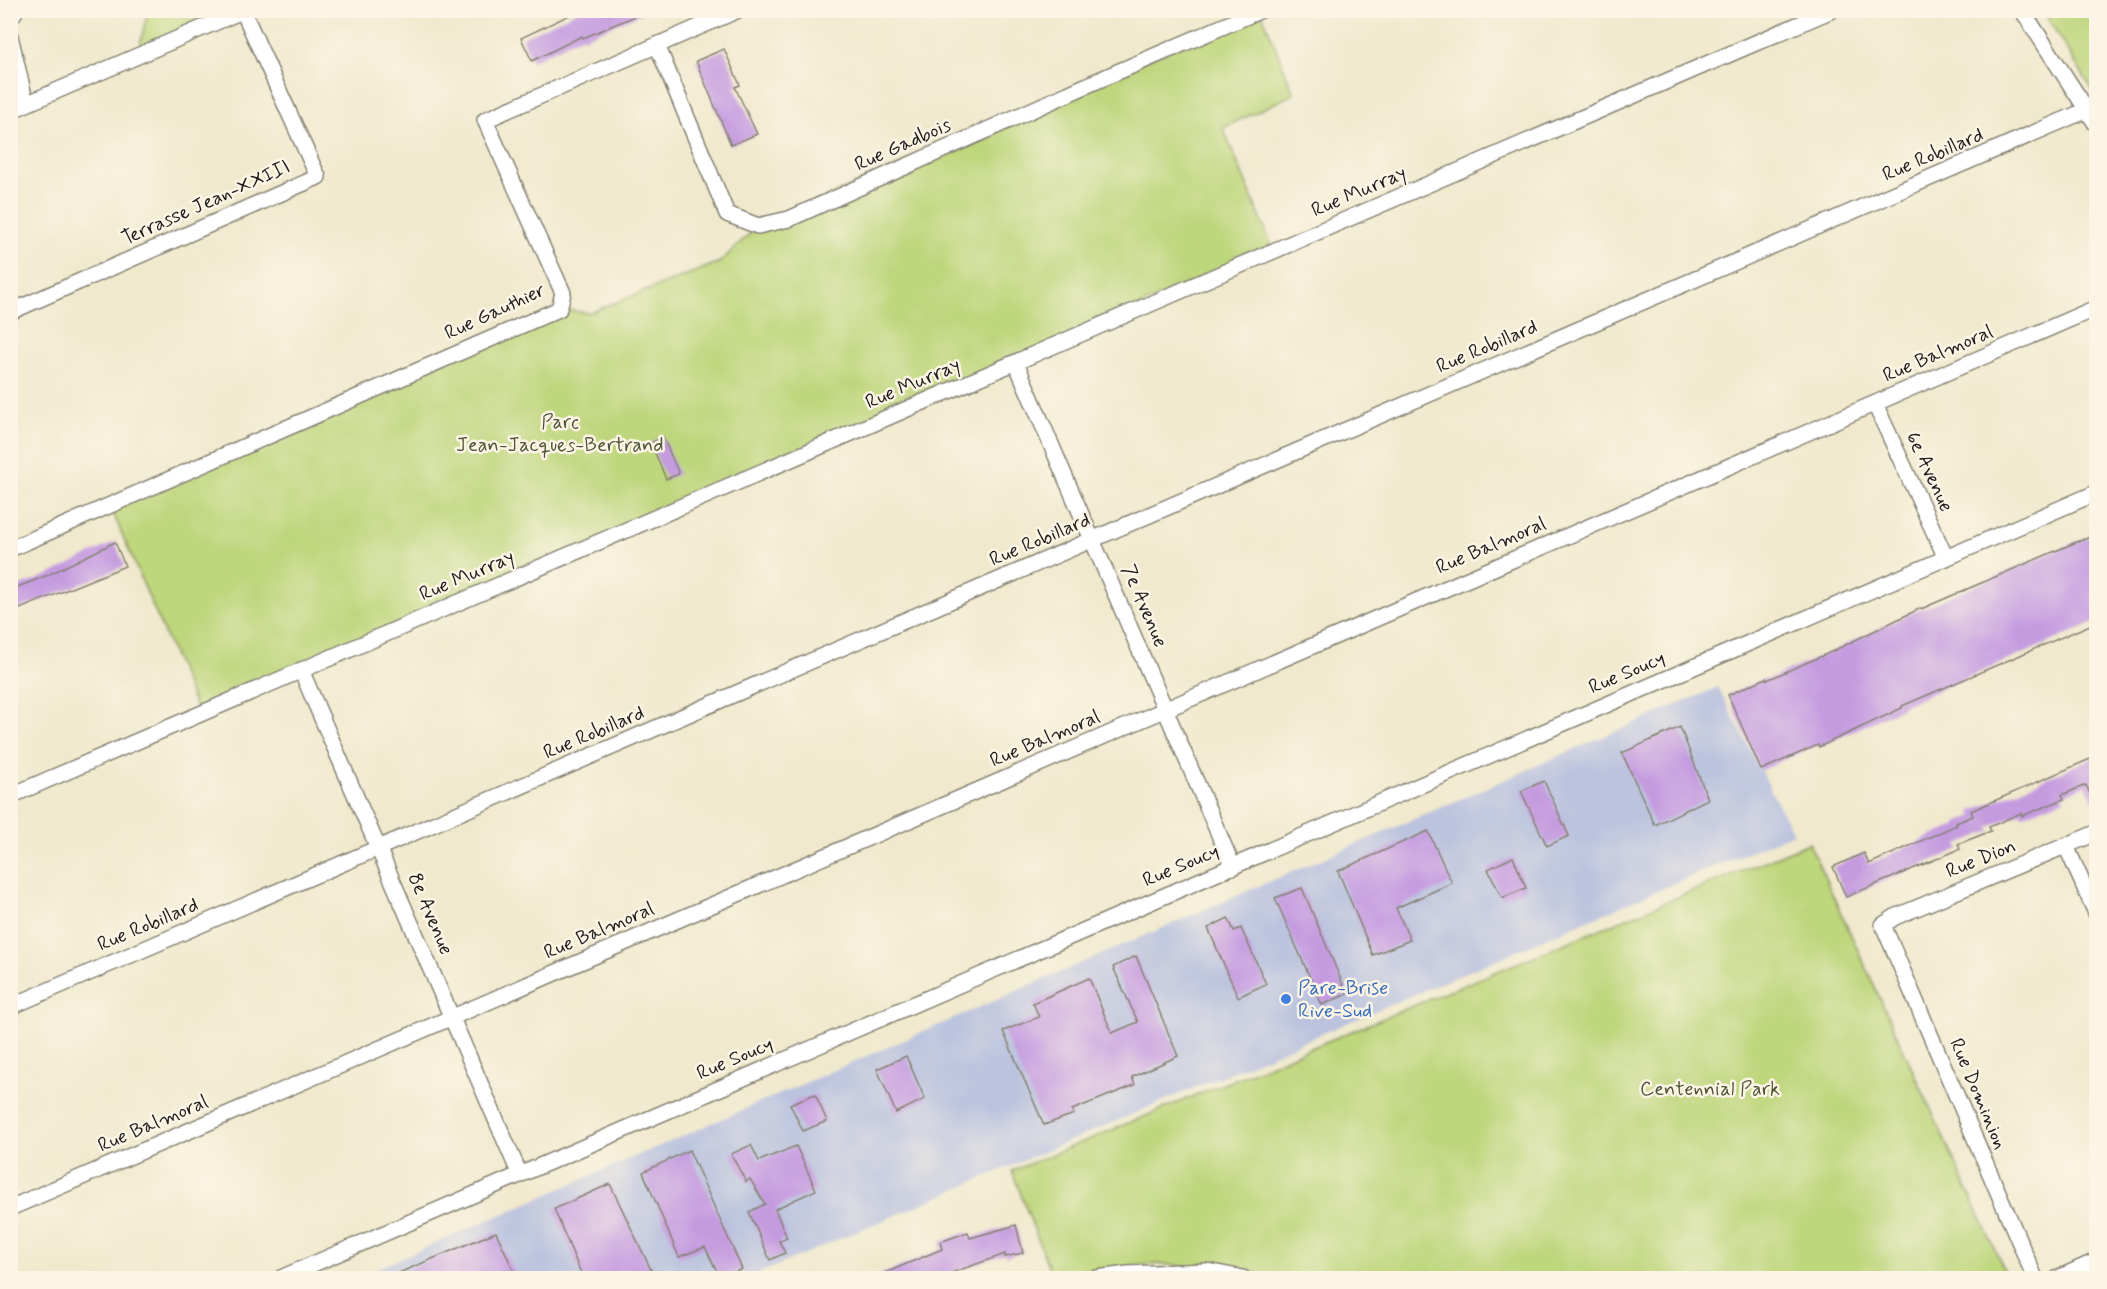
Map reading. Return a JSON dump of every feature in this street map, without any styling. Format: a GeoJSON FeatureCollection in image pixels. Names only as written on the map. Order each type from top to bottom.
{"type":"FeatureCollection","features":[{"type":"Feature","properties":{"kind":"street"},"geometry":{"type":"LineString","coordinates":[[10,19],[16,10]]}},
{"type":"Feature","properties":{"kind":"street","name":"Rue Gauthier"},"geometry":{"type":"LineString","coordinates":[[10,549],[559,309],[563,292],[485,120],[738,10]]}},
{"type":"Feature","properties":{"kind":"street","name":"Rue Gadbois"},"geometry":{"type":"LineString","coordinates":[[657,45],[727,214],[758,226],[789,219],[1261,10]]}},
{"type":"Feature","properties":{"kind":"street","name":"Rue Murray"},"geometry":{"type":"LineString","coordinates":[[10,796],[1832,10]]}},
{"type":"Feature","properties":{"kind":"street"},"geometry":{"type":"LineString","coordinates":[[2022,10],[2097,124]]}},
{"type":"Feature","properties":{"kind":"street"},"geometry":{"type":"LineString","coordinates":[[10,111],[243,11]]}},
{"type":"Feature","properties":{"kind":"street","name":"Terrasse Jean-XXIII"},"geometry":{"type":"LineString","coordinates":[[10,312],[318,177],[243,11]]}},
{"type":"Feature","properties":{"kind":"street"},"geometry":{"type":"LineString","coordinates":[[10,36],[26,104]]}},
{"type":"Feature","properties":{"kind":"street","name":"Rue Robillard"},"geometry":{"type":"LineString","coordinates":[[10,1007],[2087,110]]}},
{"type":"Feature","properties":{"kind":"street","name":"Rue Balmoral"},"geometry":{"type":"LineString","coordinates":[[10,1208],[2097,308]]}},
{"type":"Feature","properties":{"kind":"street","name":"7e Avenue"},"geometry":{"type":"LineString","coordinates":[[1016,363],[1233,867]]}},
{"type":"Feature","properties":{"kind":"street","name":"6e Avenue"},"geometry":{"type":"LineString","coordinates":[[1875,404],[1946,558]]}},
{"type":"Feature","properties":{"kind":"street","name":"Rue Soucy"},"geometry":{"type":"LineString","coordinates":[[281,1278],[2097,493]]}},
{"type":"Feature","properties":{"kind":"street","name":"8e Avenue"},"geometry":{"type":"LineString","coordinates":[[301,670],[520,1175]]}},
{"type":"Feature","properties":{"kind":"street","name":"Rue Dion"},"geometry":{"type":"LineString","coordinates":[[1883,925],[1895,917],[2097,833]]}},
{"type":"Feature","properties":{"kind":"street"},"geometry":{"type":"LineString","coordinates":[[2066,846],[2097,913]]}},
{"type":"Feature","properties":{"kind":"street","name":"Rue Dominion"},"geometry":{"type":"LineString","coordinates":[[1883,925],[2035,1278]]}},
{"type":"Feature","properties":{"kind":"street"},"geometry":{"type":"LineString","coordinates":[[2058,1278],[2097,1261]]}},
{"type":"Feature","properties":{"kind":"street"},"geometry":{"type":"LineString","coordinates":[[1097,1278],[1128,1274],[1207,1271],[1243,1278]]}},
{"type":"Feature","properties":{"kind":"shaded area"},"geometry":{"type":"Polygon","coordinates":[[[1718,687],[1793,833],[748,1278],[355,1278],[1718,687]]]}},
{"type":"Feature","properties":{"kind":"green space"},"geometry":{"type":"Polygon","coordinates":[[[148,11],[244,11],[137,56],[148,11]]]}},
{"type":"Feature","properties":{"kind":"green space","name":"Parc Jean-Jacques-Bertrand"},"geometry":{"type":"Polygon","coordinates":[[[1261,11],[1294,94],[1223,128],[1273,248],[199,715],[110,506],[559,309],[589,313],[720,262],[758,226],[1261,11]]]}},
{"type":"Feature","properties":{"kind":"green space"},"geometry":{"type":"Polygon","coordinates":[[[2043,11],[2096,11],[2096,96],[2043,11]]]}},
{"type":"Feature","properties":{"kind":"green space","name":"Centennial Park"},"geometry":{"type":"Polygon","coordinates":[[[1809,843],[2008,1278],[1275,1278],[1256,1273],[1155,1264],[1051,1274],[1012,1171],[1809,843]]]}},
{"type":"Feature","properties":{"kind":"building"},"geometry":{"type":"Polygon","coordinates":[[[580,10],[647,11],[583,38],[582,36],[532,61],[521,38],[580,10]]]}},
{"type":"Feature","properties":{"kind":"building"},"geometry":{"type":"Polygon","coordinates":[[[724,49],[740,85],[735,87],[757,134],[731,145],[696,61],[724,49]]]}},
{"type":"Feature","properties":{"kind":"building"},"geometry":{"type":"Polygon","coordinates":[[[663,437],[679,474],[666,479],[651,443],[663,437]]]}},
{"type":"Feature","properties":{"kind":"building"},"geometry":{"type":"Polygon","coordinates":[[[2097,533],[2097,622],[1902,706],[1819,747],[1818,745],[1761,770],[1728,695],[1831,652],[1921,608],[2097,533]]]}},
{"type":"Feature","properties":{"kind":"building"},"geometry":{"type":"Polygon","coordinates":[[[115,542],[125,566],[10,613],[10,590],[48,575],[115,542]]]}},
{"type":"Feature","properties":{"kind":"building"},"geometry":{"type":"Polygon","coordinates":[[[1680,727],[1708,799],[1655,825],[1622,753],[1680,727]]]}},
{"type":"Feature","properties":{"kind":"building"},"geometry":{"type":"Polygon","coordinates":[[[2097,756],[2097,809],[2086,785],[2062,795],[2064,799],[2022,816],[2021,813],[1989,827],[1991,831],[1958,844],[1960,849],[1846,897],[1833,867],[1864,853],[1869,864],[1957,825],[1956,823],[1973,816],[1971,811],[2097,756]]]}},
{"type":"Feature","properties":{"kind":"building"},"geometry":{"type":"Polygon","coordinates":[[[1544,781],[1569,836],[1547,846],[1521,791],[1544,781]]]}},
{"type":"Feature","properties":{"kind":"building"},"geometry":{"type":"Polygon","coordinates":[[[1428,831],[1452,883],[1396,908],[1410,940],[1373,955],[1338,871],[1428,831]]]}},
{"type":"Feature","properties":{"kind":"building"},"geometry":{"type":"Polygon","coordinates":[[[1513,857],[1526,888],[1502,898],[1488,869],[1513,857]]]}},
{"type":"Feature","properties":{"kind":"building"},"geometry":{"type":"Polygon","coordinates":[[[1302,888],[1347,994],[1322,1005],[1275,898],[1302,888]]]}},
{"type":"Feature","properties":{"kind":"building"},"geometry":{"type":"Polygon","coordinates":[[[1228,918],[1234,931],[1241,928],[1266,984],[1238,997],[1208,928],[1228,918]]]}},
{"type":"Feature","properties":{"kind":"building"},"geometry":{"type":"Polygon","coordinates":[[[1136,956],[1178,1056],[1132,1077],[1135,1085],[1072,1110],[1074,1114],[1044,1125],[1003,1031],[1039,1017],[1033,1003],[1089,978],[1112,1033],[1138,1022],[1113,967],[1136,956]]]}},
{"type":"Feature","properties":{"kind":"building"},"geometry":{"type":"Polygon","coordinates":[[[906,1056],[925,1099],[896,1113],[877,1069],[906,1056]]]}},
{"type":"Feature","properties":{"kind":"building"},"geometry":{"type":"Polygon","coordinates":[[[815,1094],[827,1121],[803,1131],[790,1104],[815,1094]]]}},
{"type":"Feature","properties":{"kind":"building"},"geometry":{"type":"Polygon","coordinates":[[[751,1145],[759,1161],[796,1146],[816,1190],[775,1209],[787,1238],[779,1241],[785,1253],[770,1260],[749,1212],[765,1204],[750,1179],[746,1182],[731,1154],[751,1145]]]}},
{"type":"Feature","properties":{"kind":"building"},"geometry":{"type":"Polygon","coordinates":[[[689,1150],[742,1269],[721,1278],[705,1247],[679,1257],[643,1172],[689,1150]]]}},
{"type":"Feature","properties":{"kind":"building"},"geometry":{"type":"Polygon","coordinates":[[[610,1184],[655,1278],[583,1278],[554,1209],[610,1184]]]}},
{"type":"Feature","properties":{"kind":"building"},"geometry":{"type":"Polygon","coordinates":[[[1016,1225],[1023,1253],[1005,1257],[1005,1254],[937,1278],[873,1278],[942,1249],[940,1242],[968,1232],[970,1238],[1016,1225]]]}},
{"type":"Feature","properties":{"kind":"building"},"geometry":{"type":"Polygon","coordinates":[[[496,1232],[517,1278],[387,1278],[496,1232]]]}},
{"type":"Feature","properties":{"kind":"place","name":"Pare-Brise Rive-Sud"},"geometry":{"type":"Point","coordinates":[1286,999]}}]}
